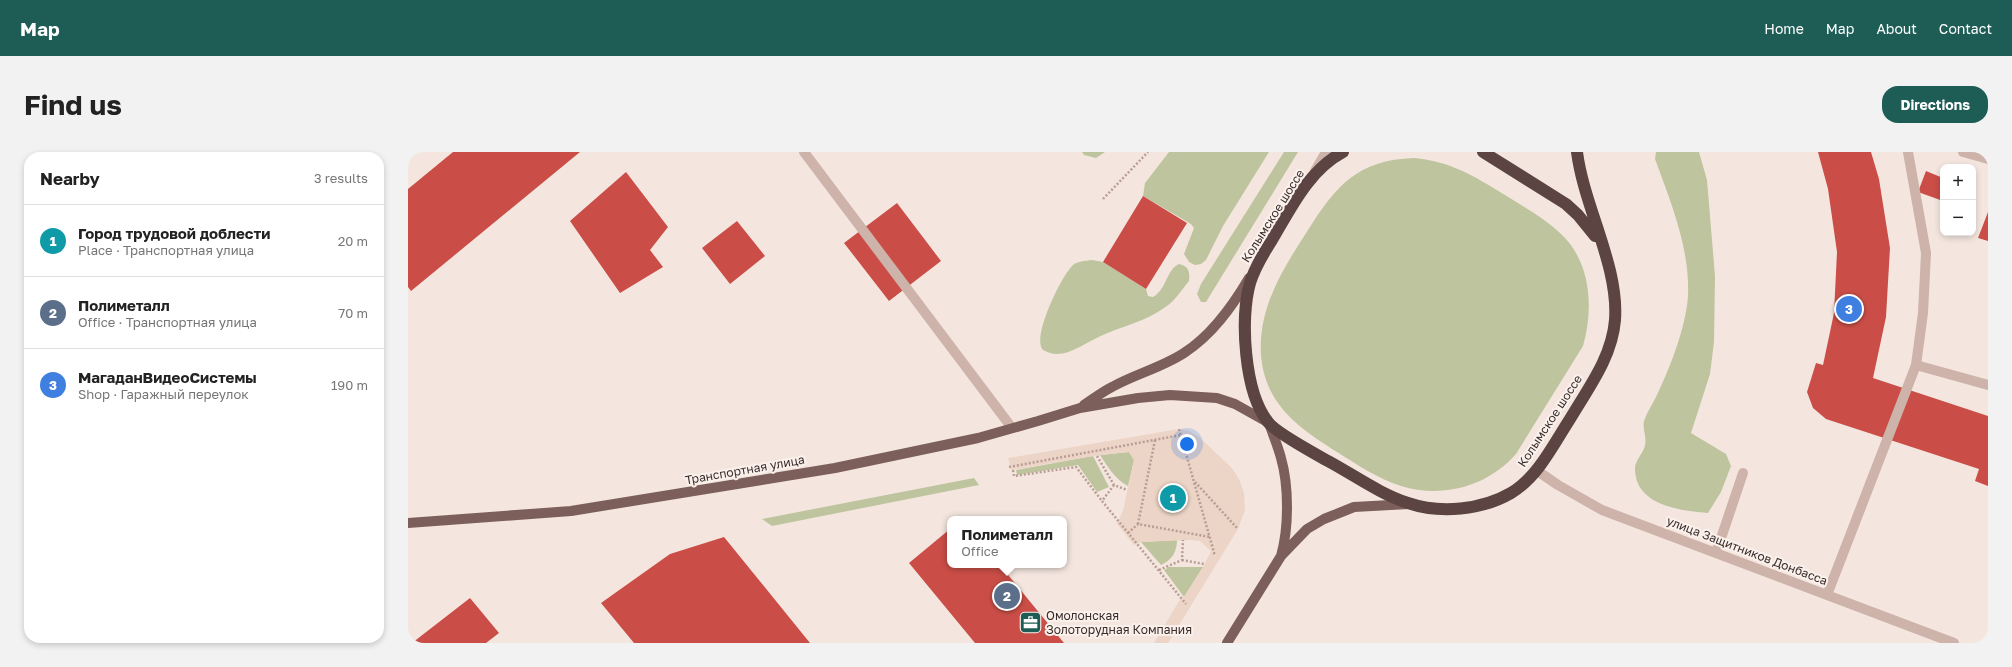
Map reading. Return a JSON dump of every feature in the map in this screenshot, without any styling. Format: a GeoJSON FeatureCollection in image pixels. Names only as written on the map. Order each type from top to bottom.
{"type":"FeatureCollection","features":[{"type":"Feature","properties":{"kind":"highway","name":"Колымское шоссе"},"geometry":{"type":"LineString","coordinates":[[1343,152],[1325,164],[1304,188],[1259,260],[1248,292],[1244,336],[1256,400],[1269,423],[1310,451],[1409,504],[1432,508],[1459,508],[1474,506],[1509,494],[1523,485],[1536,470],[1595,378],[1607,355],[1615,320],[1615,302],[1610,270],[1583,184],[1577,152]]}},
{"type":"Feature","properties":{"kind":"highway","name":"Колымское шоссе"},"geometry":{"type":"LineString","coordinates":[[1483,152],[1546,191],[1578,215],[1590,228],[1605,257]]}},
{"type":"Feature","properties":{"kind":"main road","name":"Транспортная улица"},"geometry":{"type":"LineString","coordinates":[[1080,408],[1112,387],[1182,354],[1198,343],[1222,318],[1233,303],[1259,260]]}},
{"type":"Feature","properties":{"kind":"main road","name":"Транспортная улица"},"geometry":{"type":"LineString","coordinates":[[408,523],[571,511],[636,502],[880,460],[1012,428],[1080,408],[1138,398],[1170,395],[1197,395],[1218,398],[1235,404],[1269,423]]}},
{"type":"Feature","properties":{"kind":"main road","name":"Колымское шоссе"},"geometry":{"type":"LineString","coordinates":[[1269,423],[1281,459],[1286,490],[1286,535],[1281,556]]}},
{"type":"Feature","properties":{"kind":"main road","name":"Колымское шоссе"},"geometry":{"type":"LineString","coordinates":[[1227,643],[1281,556],[1307,529],[1342,511],[1354,507],[1409,504]]}},
{"type":"Feature","properties":{"kind":"street"},"geometry":{"type":"LineString","coordinates":[[804,152],[1012,428]]}},
{"type":"Feature","properties":{"kind":"street"},"geometry":{"type":"LineString","coordinates":[[1304,188],[1326,152]]}},
{"type":"Feature","properties":{"kind":"street"},"geometry":{"type":"LineString","coordinates":[[1827,595],[1916,365],[1923,313],[1926,253],[1908,152]]}},
{"type":"Feature","properties":{"kind":"street"},"geometry":{"type":"LineString","coordinates":[[1963,152],[1987,156]]}},
{"type":"Feature","properties":{"kind":"street"},"geometry":{"type":"LineString","coordinates":[[1916,365],[1988,385]]}},
{"type":"Feature","properties":{"kind":"street","name":"улица Защитников Донбасса"},"geometry":{"type":"LineString","coordinates":[[1536,470],[1558,485],[1602,510],[1954,643]]}},
{"type":"Feature","properties":{"kind":"street"},"geometry":{"type":"LineString","coordinates":[[1716,553],[1743,473]]}},
{"type":"Feature","properties":{"kind":"path"},"geometry":{"type":"LineString","coordinates":[[1103,199],[1148,152]]}},
{"type":"Feature","properties":{"kind":"path"},"geometry":{"type":"LineString","coordinates":[[1179,429],[1215,556]]}},
{"type":"Feature","properties":{"kind":"path"},"geometry":{"type":"LineString","coordinates":[[1010,466],[1181,435]]}},
{"type":"Feature","properties":{"kind":"path"},"geometry":{"type":"LineString","coordinates":[[1128,533],[1138,524],[1155,440]]}},
{"type":"Feature","properties":{"kind":"path"},"geometry":{"type":"LineString","coordinates":[[1097,456],[1114,486],[1128,490]]}},
{"type":"Feature","properties":{"kind":"path"},"geometry":{"type":"LineString","coordinates":[[1013,470],[1014,476],[1076,467],[1186,604]]}},
{"type":"Feature","properties":{"kind":"path"},"geometry":{"type":"LineString","coordinates":[[1194,482],[1238,529]]}},
{"type":"Feature","properties":{"kind":"path"},"geometry":{"type":"LineString","coordinates":[[1102,501],[1114,486]]}},
{"type":"Feature","properties":{"kind":"path"},"geometry":{"type":"LineString","coordinates":[[1138,524],[1210,537]]}},
{"type":"Feature","properties":{"kind":"path"},"geometry":{"type":"LineString","coordinates":[[1182,560],[1183,540]]}},
{"type":"Feature","properties":{"kind":"path"},"geometry":{"type":"LineString","coordinates":[[1159,570],[1182,560],[1204,564]]}},
{"type":"Feature","properties":{"kind":"green space"},"geometry":{"type":"Polygon","coordinates":[[[1082,152],[1105,152],[1096,158],[1084,155],[1082,152]]]}},
{"type":"Feature","properties":{"kind":"green space"},"geometry":{"type":"Polygon","coordinates":[[[1169,152],[1269,152],[1223,226],[1206,260],[1201,264],[1195,265],[1189,262],[1184,254],[1194,228],[1191,224],[1143,196],[1145,183],[1169,152]]]}},
{"type":"Feature","properties":{"kind":"green space"},"geometry":{"type":"Polygon","coordinates":[[[1284,152],[1298,152],[1206,302],[1201,302],[1197,294],[1201,284],[1284,152]]]}},
{"type":"Feature","properties":{"kind":"green space"},"geometry":{"type":"Polygon","coordinates":[[[1656,152],[1699,152],[1707,180],[1715,276],[1714,342],[1710,374],[1691,433],[1726,454],[1731,466],[1721,492],[1708,513],[1673,508],[1661,504],[1643,491],[1637,482],[1635,470],[1636,463],[1645,445],[1644,421],[1672,360],[1681,334],[1688,296],[1688,278],[1683,243],[1673,209],[1655,159],[1656,152]]]}},
{"type":"Feature","properties":{"kind":"green space"},"geometry":{"type":"Polygon","coordinates":[[[1414,158],[1439,162],[1461,170],[1494,188],[1547,222],[1570,244],[1578,257],[1584,271],[1589,301],[1583,346],[1516,454],[1505,465],[1478,482],[1464,487],[1448,490],[1417,490],[1393,483],[1360,467],[1310,434],[1286,413],[1277,401],[1269,388],[1264,373],[1261,355],[1261,337],[1264,321],[1274,289],[1290,259],[1328,200],[1350,178],[1363,170],[1377,164],[1394,160],[1414,158]]]}},
{"type":"Feature","properties":{"kind":"green space"},"geometry":{"type":"Polygon","coordinates":[[[1092,260],[1103,262],[1146,289],[1148,296],[1153,297],[1158,294],[1171,271],[1179,264],[1187,268],[1189,281],[1168,306],[1157,313],[1061,354],[1050,353],[1043,350],[1040,343],[1044,321],[1061,282],[1074,264],[1092,260]]]}},
{"type":"Feature","properties":{"kind":"green space"},"geometry":{"type":"Polygon","coordinates":[[[1129,452],[1134,460],[1128,486],[1116,476],[1100,455],[1129,452]]]}},
{"type":"Feature","properties":{"kind":"green space"},"geometry":{"type":"Polygon","coordinates":[[[1093,456],[1109,487],[1097,492],[1078,465],[1017,475],[1016,470],[1093,456]]]}},
{"type":"Feature","properties":{"kind":"green space"},"geometry":{"type":"Polygon","coordinates":[[[974,478],[979,485],[772,526],[762,519],[974,478]]]}},
{"type":"Feature","properties":{"kind":"green space"},"geometry":{"type":"Polygon","coordinates":[[[1177,540],[1173,555],[1168,561],[1161,565],[1141,542],[1177,540]]]}},
{"type":"Feature","properties":{"kind":"green space"},"geometry":{"type":"Polygon","coordinates":[[[1169,567],[1203,567],[1184,597],[1164,570],[1169,567]]]}},
{"type":"Feature","properties":{"kind":"shaded area"},"geometry":{"type":"Polygon","coordinates":[[[1179,429],[1189,431],[1199,437],[1232,468],[1240,481],[1244,493],[1245,510],[1238,529],[1168,643],[1154,643],[1179,601],[1184,597],[1203,567],[1211,551],[1200,541],[1190,540],[1141,542],[1134,545],[1117,524],[1123,511],[1134,460],[1129,452],[1093,456],[1011,470],[1008,458],[1179,429]]]}},
{"type":"Feature","properties":{"kind":"building"},"geometry":{"type":"Polygon","coordinates":[[[453,152],[580,152],[411,291],[408,287],[408,189],[453,152]]]}},
{"type":"Feature","properties":{"kind":"building"},"geometry":{"type":"Polygon","coordinates":[[[1818,152],[1871,152],[1879,179],[1890,248],[1886,317],[1873,378],[1988,416],[1988,486],[1975,481],[1979,469],[1826,419],[1813,408],[1807,392],[1816,363],[1823,365],[1834,313],[1837,252],[1828,189],[1818,152]]]}},
{"type":"Feature","properties":{"kind":"building"},"geometry":{"type":"Polygon","coordinates":[[[1926,171],[1940,177],[1940,200],[1918,192],[1926,171]]]}},
{"type":"Feature","properties":{"kind":"building"},"geometry":{"type":"Polygon","coordinates":[[[626,172],[668,227],[650,250],[663,267],[620,293],[570,221],[626,172]]]}},
{"type":"Feature","properties":{"kind":"building"},"geometry":{"type":"Polygon","coordinates":[[[1143,196],[1187,223],[1146,289],[1103,262],[1143,196]]]}},
{"type":"Feature","properties":{"kind":"building"},"geometry":{"type":"Polygon","coordinates":[[[897,203],[941,261],[889,301],[844,243],[897,203]]]}},
{"type":"Feature","properties":{"kind":"building"},"geometry":{"type":"Polygon","coordinates":[[[1988,212],[1988,241],[1978,238],[1988,212]]]}},
{"type":"Feature","properties":{"kind":"building"},"geometry":{"type":"Polygon","coordinates":[[[737,221],[765,256],[730,284],[702,248],[737,221]]]}},
{"type":"Feature","properties":{"kind":"building"},"geometry":{"type":"Polygon","coordinates":[[[947,531],[947,568],[1002,568],[1064,643],[975,643],[909,563],[947,531]]]}},
{"type":"Feature","properties":{"kind":"building"},"geometry":{"type":"Polygon","coordinates":[[[724,537],[810,643],[634,643],[601,603],[670,554],[724,537]]]}},
{"type":"Feature","properties":{"kind":"building"},"geometry":{"type":"Polygon","coordinates":[[[470,598],[499,633],[486,643],[412,643],[470,598]]]}},
{"type":"Feature","properties":{"kind":"place","name":"МагаданВидеоСистемы"},"geometry":{"type":"Point","coordinates":[1849,309]}},
{"type":"Feature","properties":{"kind":"place","name":"Город трудовой доблести"},"geometry":{"type":"Point","coordinates":[1173,498]}},
{"type":"Feature","properties":{"kind":"place","name":"Полиметалл"},"geometry":{"type":"Point","coordinates":[1007,596]}},
{"type":"Feature","properties":{"kind":"place","name":"Омолонская Золоторудная Компания"},"geometry":{"type":"Point","coordinates":[1030,623]}}]}
